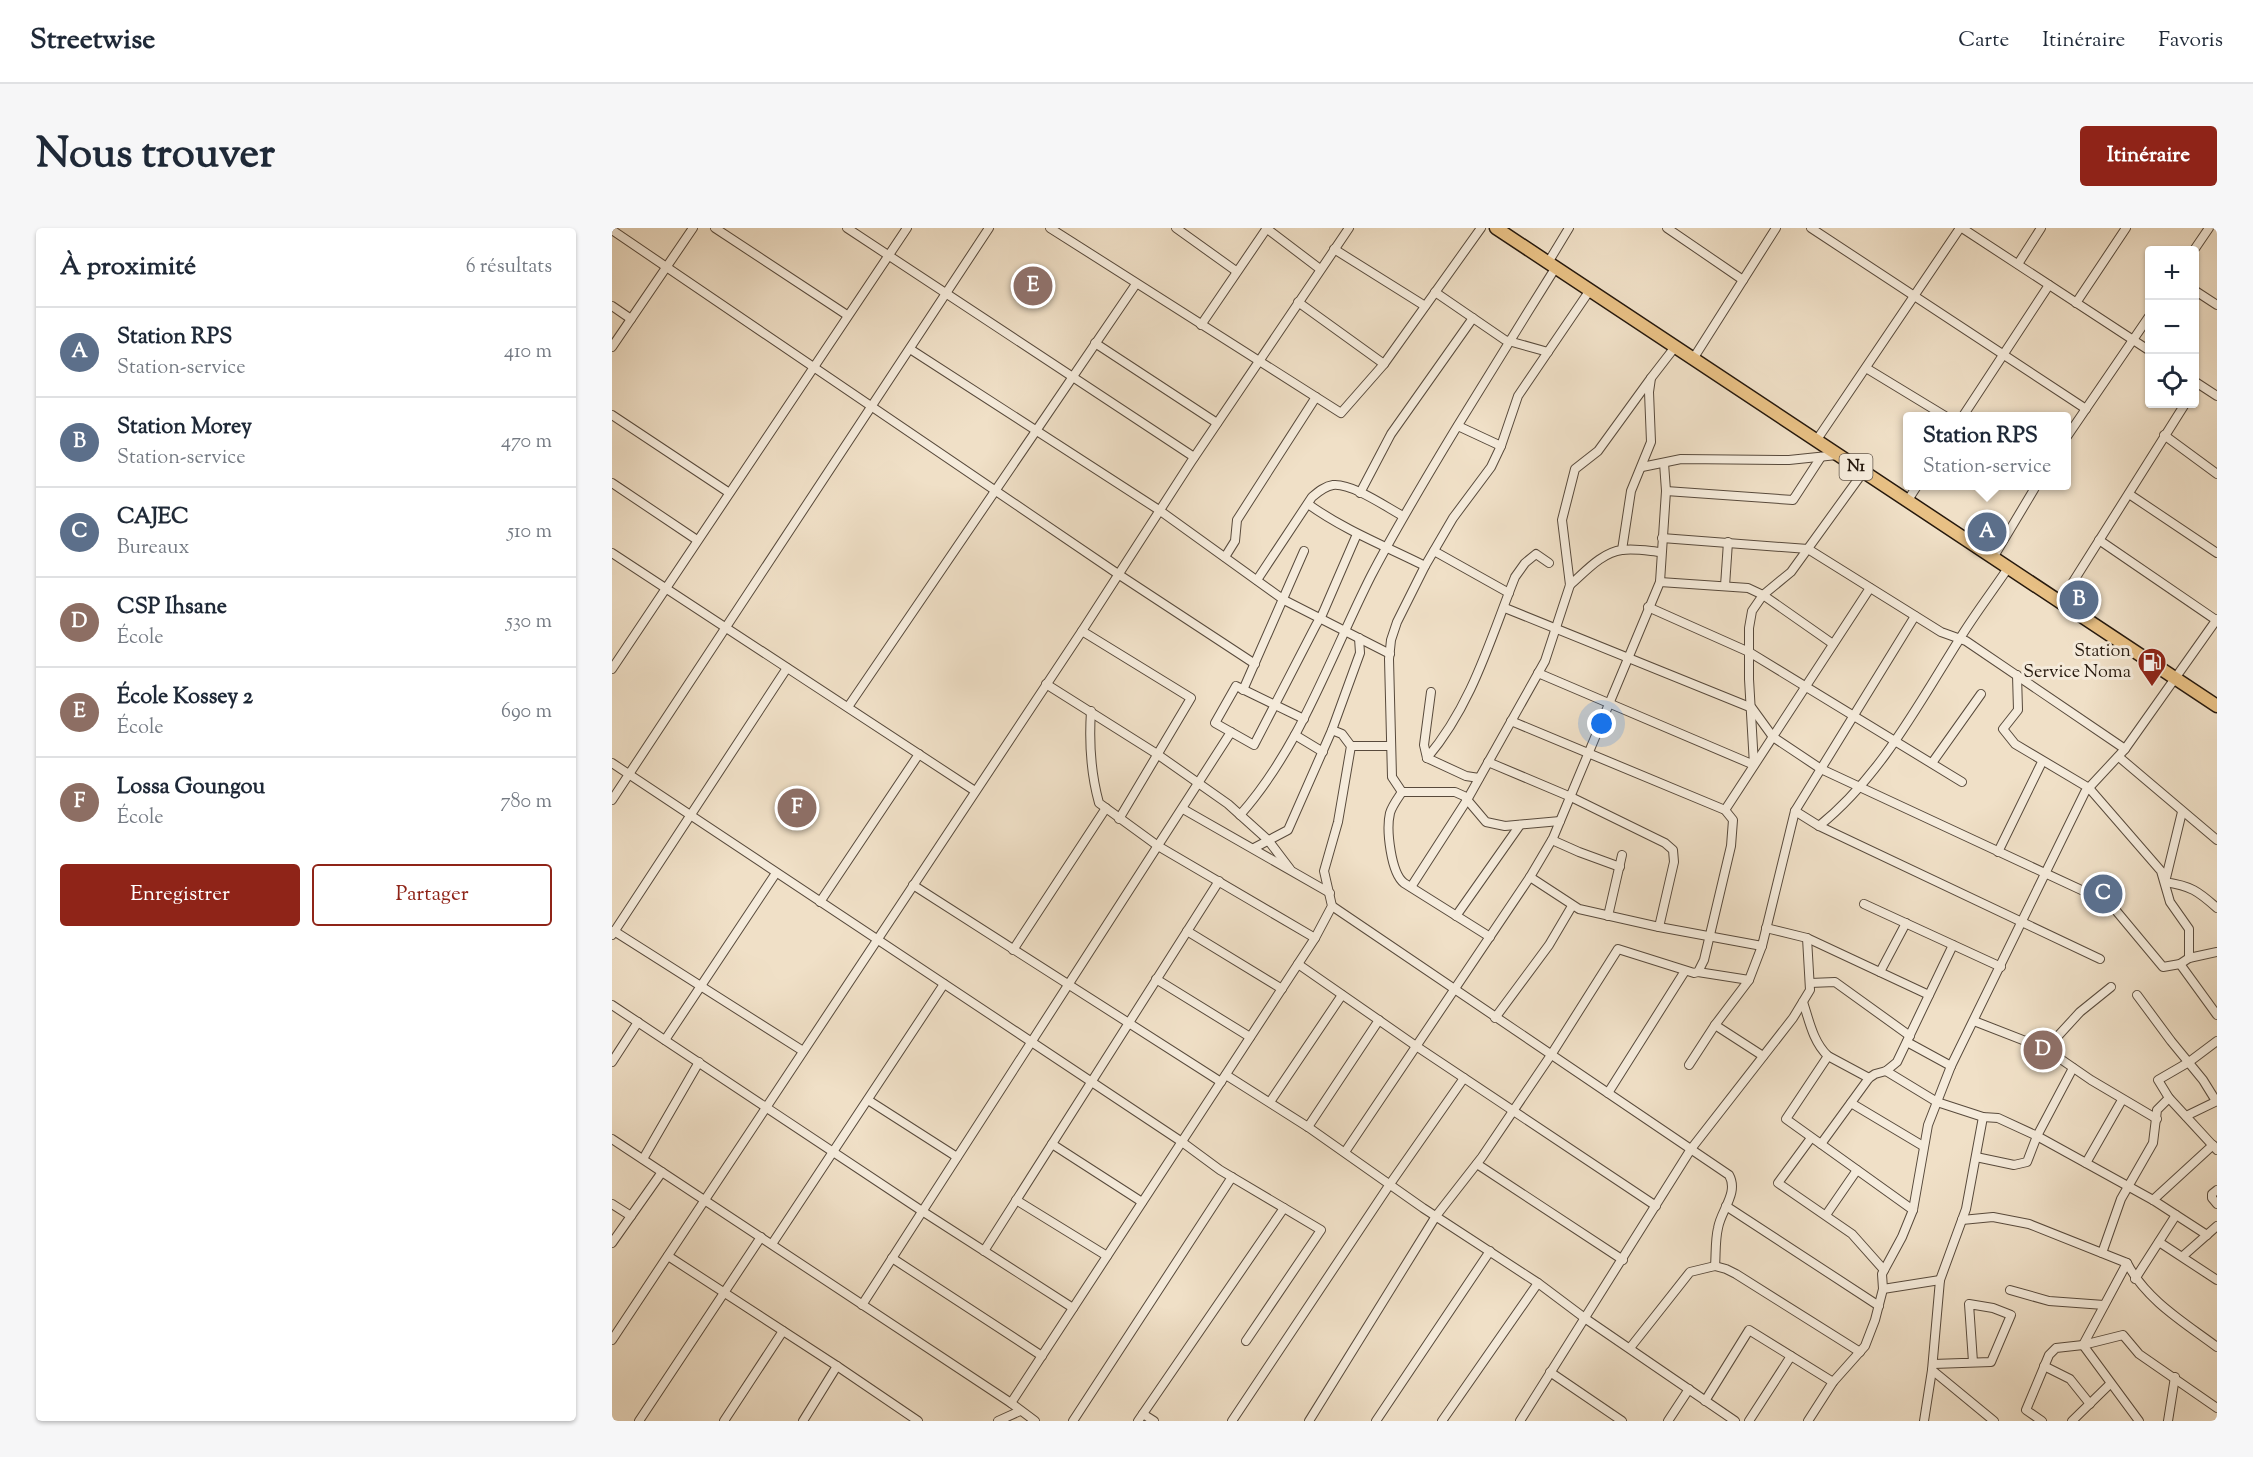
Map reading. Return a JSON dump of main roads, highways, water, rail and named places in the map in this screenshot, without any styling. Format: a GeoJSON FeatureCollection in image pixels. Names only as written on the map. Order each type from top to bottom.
{"type":"FeatureCollection","features":[{"type":"Feature","properties":{"kind":"main road","name":"N1"},"geometry":{"type":"LineString","coordinates":[[1496,228],[2217,706]]}},
{"type":"Feature","properties":{"kind":"place","name":"École Kossey 2"},"geometry":{"type":"Point","coordinates":[1033,286]}},
{"type":"Feature","properties":{"kind":"place","name":"Station RPS"},"geometry":{"type":"Point","coordinates":[1987,532]}},
{"type":"Feature","properties":{"kind":"place","name":"Station Morey"},"geometry":{"type":"Point","coordinates":[2079,600]}},
{"type":"Feature","properties":{"kind":"place","name":"Station Service Noma"},"geometry":{"type":"Point","coordinates":[2152,688]}},
{"type":"Feature","properties":{"kind":"place","name":"Lossa Goungou"},"geometry":{"type":"Point","coordinates":[797,808]}},
{"type":"Feature","properties":{"kind":"place","name":"CAJEC"},"geometry":{"type":"Point","coordinates":[2103,894]}},
{"type":"Feature","properties":{"kind":"place","name":"CSP Ihsane"},"geometry":{"type":"Point","coordinates":[2043,1050]}}]}
